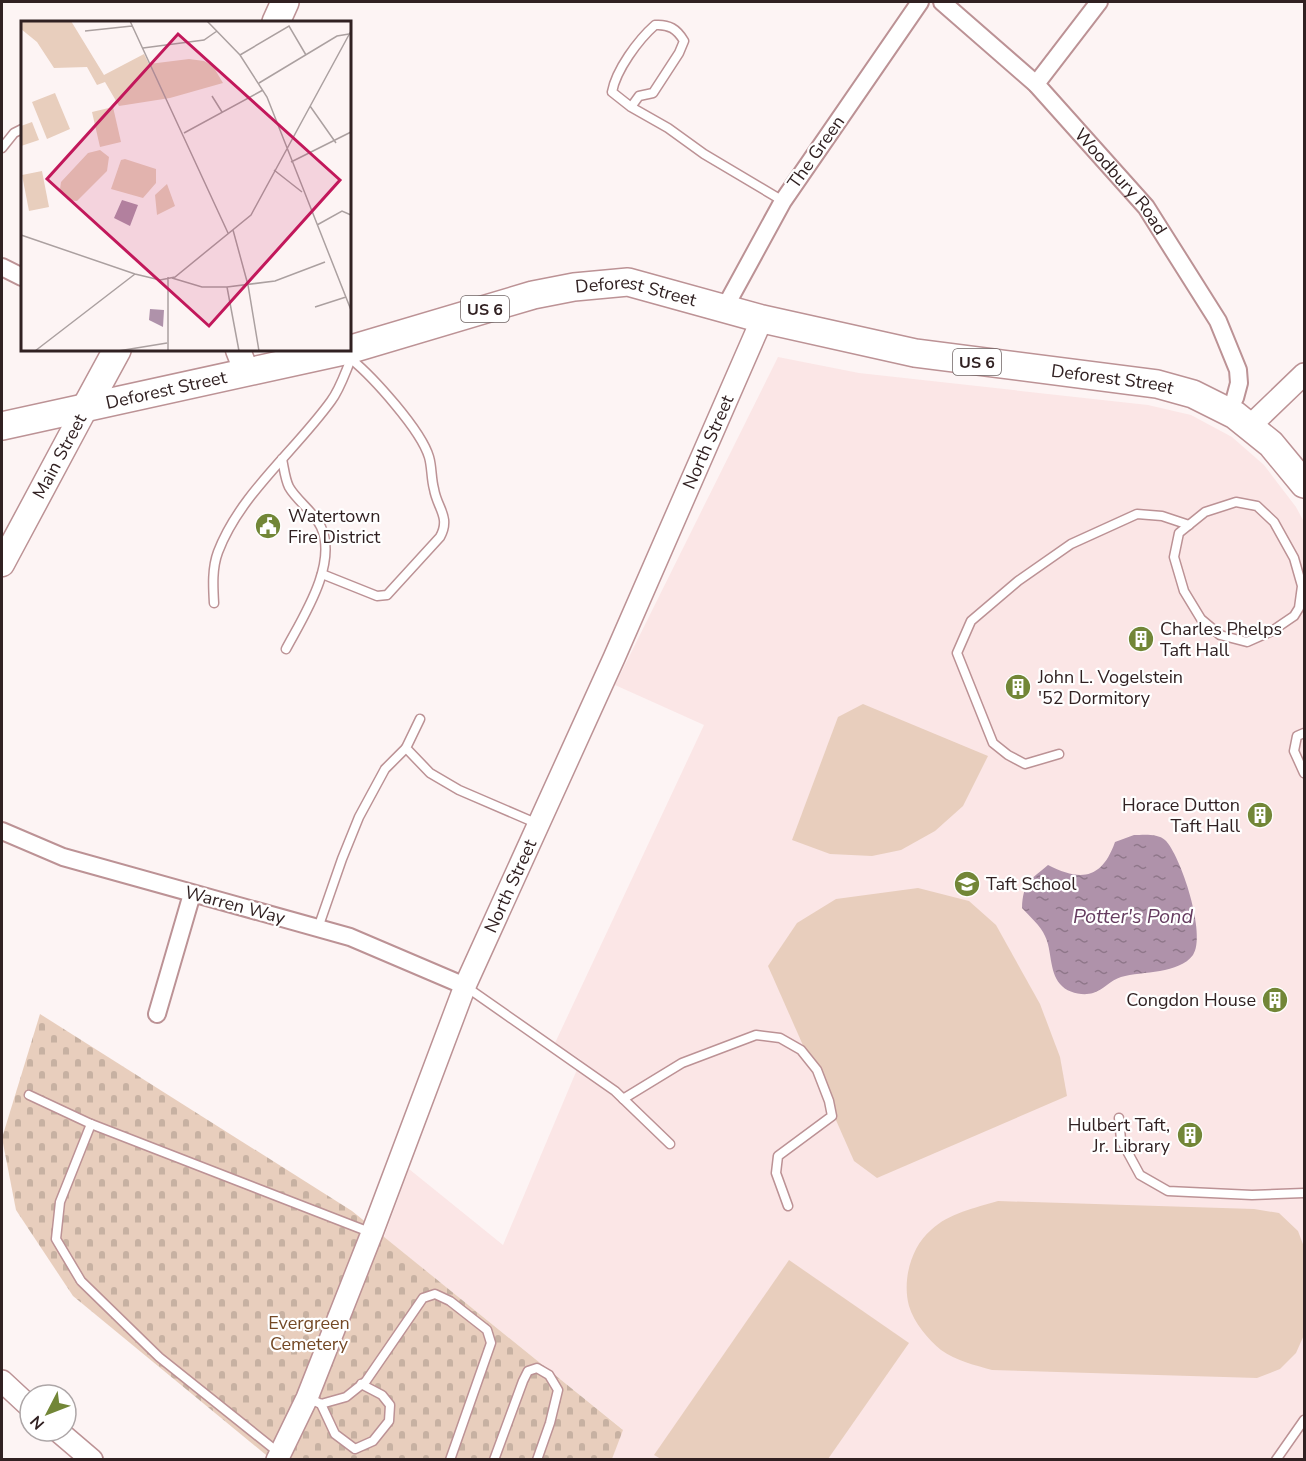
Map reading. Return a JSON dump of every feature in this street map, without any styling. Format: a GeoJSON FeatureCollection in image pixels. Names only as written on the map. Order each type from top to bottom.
{"type":"FeatureCollection","features":[{"type":"Feature","properties":{"kind":"main road"},"geometry":{"type":"LineString","coordinates":[[276,21],[285,2]]}},
{"type":"Feature","properties":{"kind":"main road","name":"Deforest Street"},"geometry":{"type":"LineString","coordinates":[[86,406],[242,361],[350,355],[533,295],[574,287],[628,282],[762,319],[915,353],[1157,384],[1193,394]]}},
{"type":"Feature","properties":{"kind":"main road","name":"Main Street"},"geometry":{"type":"LineString","coordinates":[[2,564],[116,351]]}},
{"type":"Feature","properties":{"kind":"main road","name":"US 6"},"geometry":{"type":"LineString","coordinates":[[1193,394],[1208,389],[1235,398],[1257,420],[1278,452],[1305,484]]}},
{"type":"Feature","properties":{"kind":"main road","name":"US 6"},"geometry":{"type":"LineString","coordinates":[[1193,394],[1235,415],[1257,420],[1281,430],[1305,460]]}},
{"type":"Feature","properties":{"kind":"main road","name":"US 6"},"geometry":{"type":"LineString","coordinates":[[2,426],[86,406]]}},
{"type":"Feature","properties":{"kind":"street","name":"The Green"},"geometry":{"type":"LineString","coordinates":[[724,309],[783,201],[921,2]]}},
{"type":"Feature","properties":{"kind":"street","name":"Woodbury Road"},"geometry":{"type":"LineString","coordinates":[[942,2],[1036,84],[1146,207],[1218,321],[1238,370],[1239,383],[1235,398]]}},
{"type":"Feature","properties":{"kind":"street"},"geometry":{"type":"LineString","coordinates":[[1036,84],[1099,2]]}},
{"type":"Feature","properties":{"kind":"street"},"geometry":{"type":"LineString","coordinates":[[2,267],[21,276]]}},
{"type":"Feature","properties":{"kind":"street","name":"North Street"},"geometry":{"type":"LineString","coordinates":[[278,1456],[314,1401],[372,1233],[465,986],[618,647],[762,319]]}},
{"type":"Feature","properties":{"kind":"street"},"geometry":{"type":"LineString","coordinates":[[1257,420],[1305,374]]}},
{"type":"Feature","properties":{"kind":"street","name":"Warren Way"},"geometry":{"type":"LineString","coordinates":[[2,831],[63,857],[351,937],[465,986]]}},
{"type":"Feature","properties":{"kind":"street"},"geometry":{"type":"LineString","coordinates":[[157,1014],[192,894]]}},
{"type":"Feature","properties":{"kind":"street"},"geometry":{"type":"LineString","coordinates":[[2,1381],[18,1396]]}},
{"type":"Feature","properties":{"kind":"street"},"geometry":{"type":"LineString","coordinates":[[72,1443],[92,1460]]}},
{"type":"Feature","properties":{"kind":"lane"},"geometry":{"type":"LineString","coordinates":[[631,107],[639,96],[653,93],[680,53],[684,41],[680,33],[671,27],[655,25],[647,32],[614,80],[612,92],[631,107],[668,128],[704,154],[783,201]]}},
{"type":"Feature","properties":{"kind":"lane"},"geometry":{"type":"LineString","coordinates":[[2,148],[14,133],[21,130]]}},
{"type":"Feature","properties":{"kind":"lane"},"geometry":{"type":"LineString","coordinates":[[214,603],[213,582],[218,553],[230,528],[250,497],[303,437],[333,398],[350,355],[370,374],[426,448],[430,458],[434,490],[444,517],[445,528],[440,537],[387,595],[377,596],[322,574]]}},
{"type":"Feature","properties":{"kind":"lane"},"geometry":{"type":"LineString","coordinates":[[282,459],[290,487],[321,528],[326,553],[325,568],[307,611],[286,649]]}},
{"type":"Feature","properties":{"kind":"lane"},"geometry":{"type":"LineString","coordinates":[[1236,502],[1257,506],[1274,522],[1294,558],[1302,586],[1302,609],[1272,631],[1246,642],[1220,636],[1201,620],[1184,591],[1174,557],[1179,533],[1205,512],[1236,502]]}},
{"type":"Feature","properties":{"kind":"lane"},"geometry":{"type":"LineString","coordinates":[[1059,754],[1025,764],[1008,755],[993,743],[957,653],[971,621],[1018,580],[1071,544],[1137,514],[1162,516],[1189,525]]}},
{"type":"Feature","properties":{"kind":"lane"},"geometry":{"type":"LineString","coordinates":[[318,928],[359,817],[385,769],[406,748],[420,719]]}},
{"type":"Feature","properties":{"kind":"lane"},"geometry":{"type":"LineString","coordinates":[[1305,733],[1297,736],[1294,751],[1305,773]]}},
{"type":"Feature","properties":{"kind":"lane"},"geometry":{"type":"LineString","coordinates":[[406,748],[430,773],[459,790],[538,824]]}},
{"type":"Feature","properties":{"kind":"lane"},"geometry":{"type":"LineString","coordinates":[[465,986],[615,1091],[670,1144]]}},
{"type":"Feature","properties":{"kind":"lane"},"geometry":{"type":"LineString","coordinates":[[624,1099],[682,1064],[756,1035],[780,1038],[801,1050],[817,1070],[832,1116],[778,1156],[776,1173],[788,1206]]}},
{"type":"Feature","properties":{"kind":"lane"},"geometry":{"type":"LineString","coordinates":[[29,1095],[91,1124],[372,1233]]}},
{"type":"Feature","properties":{"kind":"lane"},"geometry":{"type":"LineString","coordinates":[[1119,1118],[1121,1140],[1140,1175],[1168,1191],[1252,1195],[1305,1193]]}},
{"type":"Feature","properties":{"kind":"lane"},"geometry":{"type":"LineString","coordinates":[[91,1124],[60,1202],[56,1239],[81,1281],[159,1357],[278,1456]]}},
{"type":"Feature","properties":{"kind":"lane"},"geometry":{"type":"LineString","coordinates":[[361,1384],[382,1395],[390,1405],[389,1421],[373,1441],[355,1449],[335,1434],[314,1401],[346,1397],[361,1384],[366,1381],[423,1298],[435,1294],[450,1301],[487,1330],[491,1343],[450,1460]]}},
{"type":"Feature","properties":{"kind":"lane"},"geometry":{"type":"LineString","coordinates":[[494,1460],[523,1381],[528,1371],[537,1368],[549,1375],[558,1390],[540,1459]]}},
{"type":"Feature","properties":{"kind":"lane"},"geometry":{"type":"LineString","coordinates":[[1276,1460],[1305,1420]]}},
{"type":"Feature","properties":{"kind":"shaded area","name":"Taft School"},"geometry":{"type":"Polygon","coordinates":[[[778,357],[859,373],[1148,405],[1191,415],[1232,437],[1264,465],[1296,507],[1304,522],[1304,1459],[612,1459],[622,1429],[384,1237],[409,1169],[503,1245],[581,1060],[555,1043],[704,725],[615,685],[778,357]]]}},
{"type":"Feature","properties":{"kind":"green space"},"geometry":{"type":"Polygon","coordinates":[[[863,704],[988,756],[963,806],[935,831],[901,850],[872,856],[830,854],[792,840],[838,717],[863,704]]]}},
{"type":"Feature","properties":{"kind":"green space"},"geometry":{"type":"Polygon","coordinates":[[[918,888],[969,901],[996,925],[1040,1004],[1060,1057],[1067,1096],[877,1178],[854,1161],[768,966],[797,923],[836,899],[918,888]]]}},
{"type":"Feature","properties":{"kind":"green space","name":"Evergreen Cemetery"},"geometry":{"type":"Polygon","coordinates":[[[40,1014],[352,1211],[623,1430],[612,1459],[271,1459],[73,1296],[16,1210],[2,1138],[40,1014]]]}},
{"type":"Feature","properties":{"kind":"green space"},"geometry":{"type":"Polygon","coordinates":[[[998,1201],[1254,1209],[1279,1213],[1298,1231],[1304,1247],[1304,1335],[1296,1353],[1280,1369],[1257,1378],[992,1370],[953,1357],[931,1341],[911,1312],[907,1296],[910,1265],[918,1245],[938,1224],[963,1212],[998,1201]]]}},
{"type":"Feature","properties":{"kind":"green space"},"geometry":{"type":"Polygon","coordinates":[[[789,1260],[909,1343],[828,1459],[661,1459],[654,1455],[789,1260]]]}},
{"type":"Feature","properties":{"kind":"water","name":"Potter's Pond"},"geometry":{"type":"Polygon","coordinates":[[[1134,835],[1162,838],[1171,848],[1178,862],[1195,914],[1197,931],[1193,955],[1179,966],[1121,977],[1093,993],[1071,992],[1056,979],[1043,932],[1022,908],[1026,887],[1048,865],[1071,874],[1089,874],[1104,864],[1115,842],[1134,835]]]}},
{"type":"Feature","properties":{"kind":"place","name":"Watertown Fire District"},"geometry":{"type":"Point","coordinates":[268,526]}},
{"type":"Feature","properties":{"kind":"place","name":"Charles Phelps Taft Hall"},"geometry":{"type":"Point","coordinates":[1141,639]}},
{"type":"Feature","properties":{"kind":"place","name":"John L. Vogelstein '52 Dormitory"},"geometry":{"type":"Point","coordinates":[1018,687]}},
{"type":"Feature","properties":{"kind":"place","name":"Horace Dutton Taft Hall"},"geometry":{"type":"Point","coordinates":[1260,815]}},
{"type":"Feature","properties":{"kind":"place","name":"Taft School"},"geometry":{"type":"Point","coordinates":[967,884]}},
{"type":"Feature","properties":{"kind":"place","name":"Congdon House"},"geometry":{"type":"Point","coordinates":[1275,1000]}},
{"type":"Feature","properties":{"kind":"place","name":"Hulbert Taft, Jr. Library"},"geometry":{"type":"Point","coordinates":[1190,1135]}}]}
